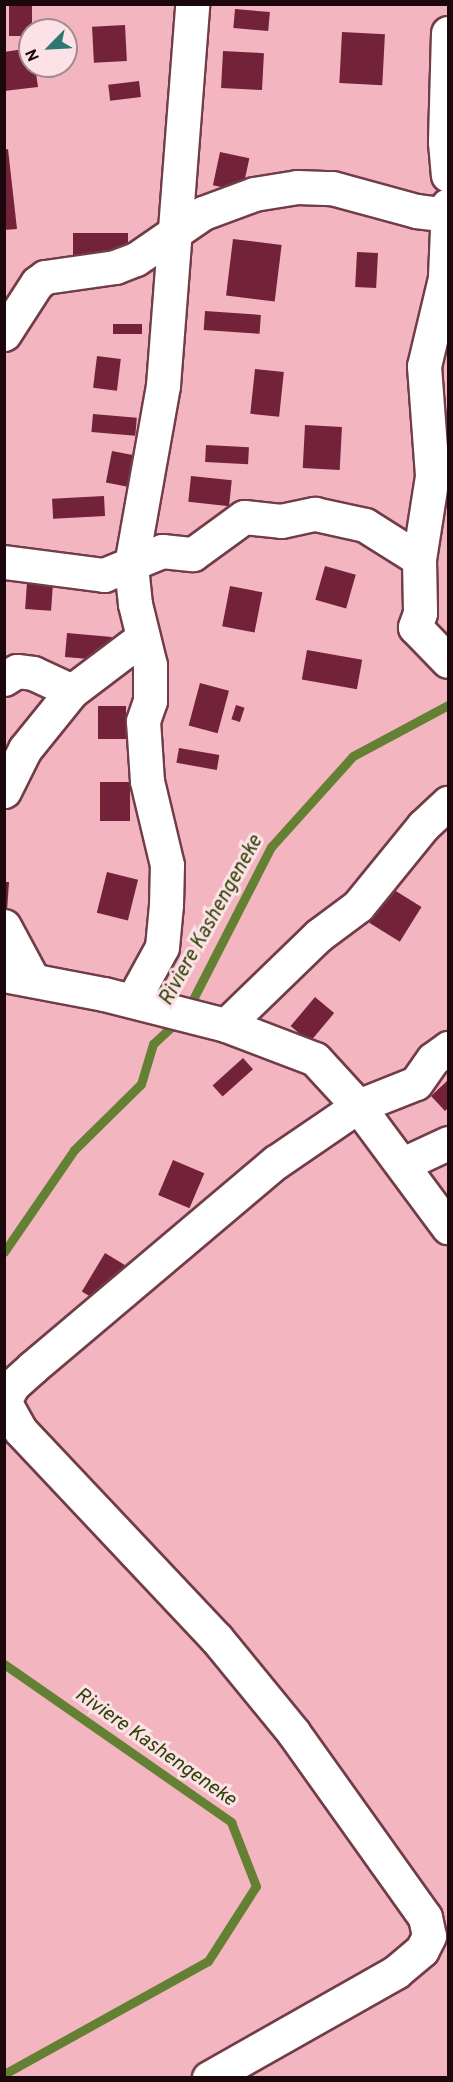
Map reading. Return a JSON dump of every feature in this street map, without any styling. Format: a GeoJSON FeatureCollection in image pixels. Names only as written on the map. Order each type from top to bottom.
{"type":"FeatureCollection","features":[{"type":"Feature","properties":{"kind":"street"},"geometry":{"type":"LineString","coordinates":[[133,1000],[162,947],[167,882],[164,850],[152,814],[147,781],[143,721],[152,683],[142,638],[131,565],[163,385],[172,231],[192,4]]}},
{"type":"Feature","properties":{"kind":"street"},"geometry":{"type":"LineString","coordinates":[[448,33],[445,142],[448,175]]}},
{"type":"Feature","properties":{"kind":"street"},"geometry":{"type":"LineString","coordinates":[[4,334],[37,283],[45,277],[115,267],[135,259],[172,231],[232,200],[297,187],[332,188],[416,211],[448,211],[445,278],[424,366],[432,476],[419,559],[421,601],[415,627],[448,662]]}},
{"type":"Feature","properties":{"kind":"street"},"geometry":{"type":"LineString","coordinates":[[4,562],[104,575],[162,551],[193,554],[230,525],[252,515],[280,521],[315,514],[365,525],[419,559]]}},
{"type":"Feature","properties":{"kind":"street"},"geometry":{"type":"LineString","coordinates":[[4,791],[25,749],[72,691],[142,638]]}},
{"type":"Feature","properties":{"kind":"street"},"geometry":{"type":"LineString","coordinates":[[4,679],[17,671],[33,673],[72,691]]}},
{"type":"Feature","properties":{"kind":"street"},"geometry":{"type":"LineString","coordinates":[[226,1025],[319,935],[358,906],[423,826],[448,803]]}},
{"type":"Feature","properties":{"kind":"street"},"geometry":{"type":"LineString","coordinates":[[4,926],[19,978],[133,1000],[226,1025],[315,1059],[358,1106],[448,1227]]}},
{"type":"Feature","properties":{"kind":"street"},"geometry":{"type":"LineString","coordinates":[[209,2078],[396,1972],[422,1950],[429,1936],[425,1917],[286,1724],[164,1581],[20,1430],[4,1401],[13,1386],[33,1367],[276,1162],[358,1106],[416,1083],[433,1059],[448,1048]]}},
{"type":"Feature","properties":{"kind":"street"},"geometry":{"type":"LineString","coordinates":[[403,1164],[448,1143]]}},
{"type":"Feature","properties":{"kind":"building"},"geometry":{"type":"Polygon","coordinates":[[[9,4],[32,4],[32,18],[18,18],[18,36],[9,36],[9,4]]]}},
{"type":"Feature","properties":{"kind":"building"},"geometry":{"type":"Polygon","coordinates":[[[235,9],[270,12],[268,31],[233,28],[235,9]]]}},
{"type":"Feature","properties":{"kind":"building"},"geometry":{"type":"Polygon","coordinates":[[[125,25],[127,61],[94,63],[92,27],[125,25]]]}},
{"type":"Feature","properties":{"kind":"building"},"geometry":{"type":"Polygon","coordinates":[[[342,32],[385,34],[382,85],[339,83],[342,32]]]}},
{"type":"Feature","properties":{"kind":"building"},"geometry":{"type":"Polygon","coordinates":[[[18,50],[18,78],[37,78],[38,87],[4,91],[4,52],[18,50]]]}},
{"type":"Feature","properties":{"kind":"building"},"geometry":{"type":"Polygon","coordinates":[[[223,51],[264,53],[262,90],[221,88],[223,51]]]}},
{"type":"Feature","properties":{"kind":"building"},"geometry":{"type":"Polygon","coordinates":[[[139,81],[141,97],[110,101],[108,85],[139,81]]]}},
{"type":"Feature","properties":{"kind":"building"},"geometry":{"type":"Polygon","coordinates":[[[8,149],[17,229],[4,230],[4,150],[8,149]]]}},
{"type":"Feature","properties":{"kind":"building"},"geometry":{"type":"Polygon","coordinates":[[[220,152],[249,158],[242,191],[213,185],[220,152]]]}},
{"type":"Feature","properties":{"kind":"building"},"geometry":{"type":"Polygon","coordinates":[[[73,233],[128,233],[128,255],[73,255],[73,233]]]}},
{"type":"Feature","properties":{"kind":"building"},"geometry":{"type":"Polygon","coordinates":[[[233,239],[282,245],[275,302],[226,296],[233,239]]]}},
{"type":"Feature","properties":{"kind":"building"},"geometry":{"type":"Polygon","coordinates":[[[357,252],[378,253],[376,288],[355,287],[357,252]]]}},
{"type":"Feature","properties":{"kind":"building"},"geometry":{"type":"Polygon","coordinates":[[[205,311],[261,315],[260,334],[204,330],[205,311]]]}},
{"type":"Feature","properties":{"kind":"building"},"geometry":{"type":"Polygon","coordinates":[[[113,324],[142,324],[142,334],[113,334],[113,324]]]}},
{"type":"Feature","properties":{"kind":"building"},"geometry":{"type":"Polygon","coordinates":[[[97,356],[121,359],[117,391],[93,388],[97,356]]]}},
{"type":"Feature","properties":{"kind":"building"},"geometry":{"type":"Polygon","coordinates":[[[255,369],[284,372],[279,417],[250,414],[255,369]]]}},
{"type":"Feature","properties":{"kind":"building"},"geometry":{"type":"Polygon","coordinates":[[[93,414],[137,418],[135,436],[91,432],[93,414]]]}},
{"type":"Feature","properties":{"kind":"building"},"geometry":{"type":"Polygon","coordinates":[[[305,425],[342,427],[340,470],[303,468],[305,425]]]}},
{"type":"Feature","properties":{"kind":"building"},"geometry":{"type":"Polygon","coordinates":[[[206,445],[249,447],[248,464],[205,462],[206,445]]]}},
{"type":"Feature","properties":{"kind":"building"},"geometry":{"type":"Polygon","coordinates":[[[112,451],[137,456],[130,487],[106,482],[112,451]]]}},
{"type":"Feature","properties":{"kind":"building"},"geometry":{"type":"Polygon","coordinates":[[[191,476],[232,480],[229,506],[188,502],[191,476]]]}},
{"type":"Feature","properties":{"kind":"building"},"geometry":{"type":"Polygon","coordinates":[[[104,496],[105,516],[53,519],[52,499],[104,496]]]}},
{"type":"Feature","properties":{"kind":"building"},"geometry":{"type":"Polygon","coordinates":[[[325,566],[356,575],[346,608],[315,600],[325,566]]]}},
{"type":"Feature","properties":{"kind":"building"},"geometry":{"type":"Polygon","coordinates":[[[28,568],[54,570],[51,611],[25,609],[28,568]]]}},
{"type":"Feature","properties":{"kind":"building"},"geometry":{"type":"Polygon","coordinates":[[[230,586],[262,592],[255,633],[222,626],[230,586]]]}},
{"type":"Feature","properties":{"kind":"building"},"geometry":{"type":"Polygon","coordinates":[[[67,633],[112,637],[110,661],[65,657],[67,633]]]}},
{"type":"Feature","properties":{"kind":"building"},"geometry":{"type":"Polygon","coordinates":[[[307,650],[362,660],[357,689],[302,680],[307,650]]]}},
{"type":"Feature","properties":{"kind":"building"},"geometry":{"type":"Polygon","coordinates":[[[200,683],[229,691],[218,733],[189,726],[200,683]]]}},
{"type":"Feature","properties":{"kind":"building"},"geometry":{"type":"Polygon","coordinates":[[[236,705],[245,708],[240,722],[231,719],[236,705]]]}},
{"type":"Feature","properties":{"kind":"building"},"geometry":{"type":"Polygon","coordinates":[[[98,706],[126,706],[126,739],[98,739],[98,706]]]}},
{"type":"Feature","properties":{"kind":"building"},"geometry":{"type":"Polygon","coordinates":[[[179,748],[219,755],[217,770],[176,763],[179,748]]]}},
{"type":"Feature","properties":{"kind":"building"},"geometry":{"type":"Polygon","coordinates":[[[100,782],[130,782],[130,821],[100,821],[100,782]]]}},
{"type":"Feature","properties":{"kind":"building"},"geometry":{"type":"Polygon","coordinates":[[[107,872],[138,880],[128,920],[97,913],[107,872]]]}},
{"type":"Feature","properties":{"kind":"building"},"geometry":{"type":"Polygon","coordinates":[[[4,882],[9,882],[7,911],[4,910],[4,882]]]}},
{"type":"Feature","properties":{"kind":"building"},"geometry":{"type":"Polygon","coordinates":[[[391,888],[422,907],[400,942],[369,923],[391,888]]]}},
{"type":"Feature","properties":{"kind":"building"},"geometry":{"type":"Polygon","coordinates":[[[315,997],[334,1013],[310,1042],[291,1026],[315,997]]]}},
{"type":"Feature","properties":{"kind":"building"},"geometry":{"type":"Polygon","coordinates":[[[243,1058],[253,1069],[223,1097],[213,1085],[243,1058]]]}},
{"type":"Feature","properties":{"kind":"building"},"geometry":{"type":"Polygon","coordinates":[[[448,1080],[448,1108],[445,1111],[431,1096],[448,1080]]]}},
{"type":"Feature","properties":{"kind":"building"},"geometry":{"type":"Polygon","coordinates":[[[173,1160],[204,1173],[189,1208],[158,1195],[173,1160]]]}},
{"type":"Feature","properties":{"kind":"building"},"geometry":{"type":"Polygon","coordinates":[[[105,1253],[128,1267],[105,1305],[82,1292],[105,1253]]]}},
{"type":"Feature","properties":{"kind":"waterway","name":"Riviere Kashengeneke"},"geometry":{"type":"LineString","coordinates":[[188,1009],[271,847],[353,756],[448,705]]}},
{"type":"Feature","properties":{"kind":"waterway","name":"Riviere Kashengeneke"},"geometry":{"type":"LineString","coordinates":[[4,1252],[74,1150],[141,1084],[153,1044],[179,1020]]}},
{"type":"Feature","properties":{"kind":"waterway","name":"Riviere Kashengeneke"},"geometry":{"type":"LineString","coordinates":[[4,1664],[231,1822],[256,1886],[208,1961],[4,2074]]}}]}
